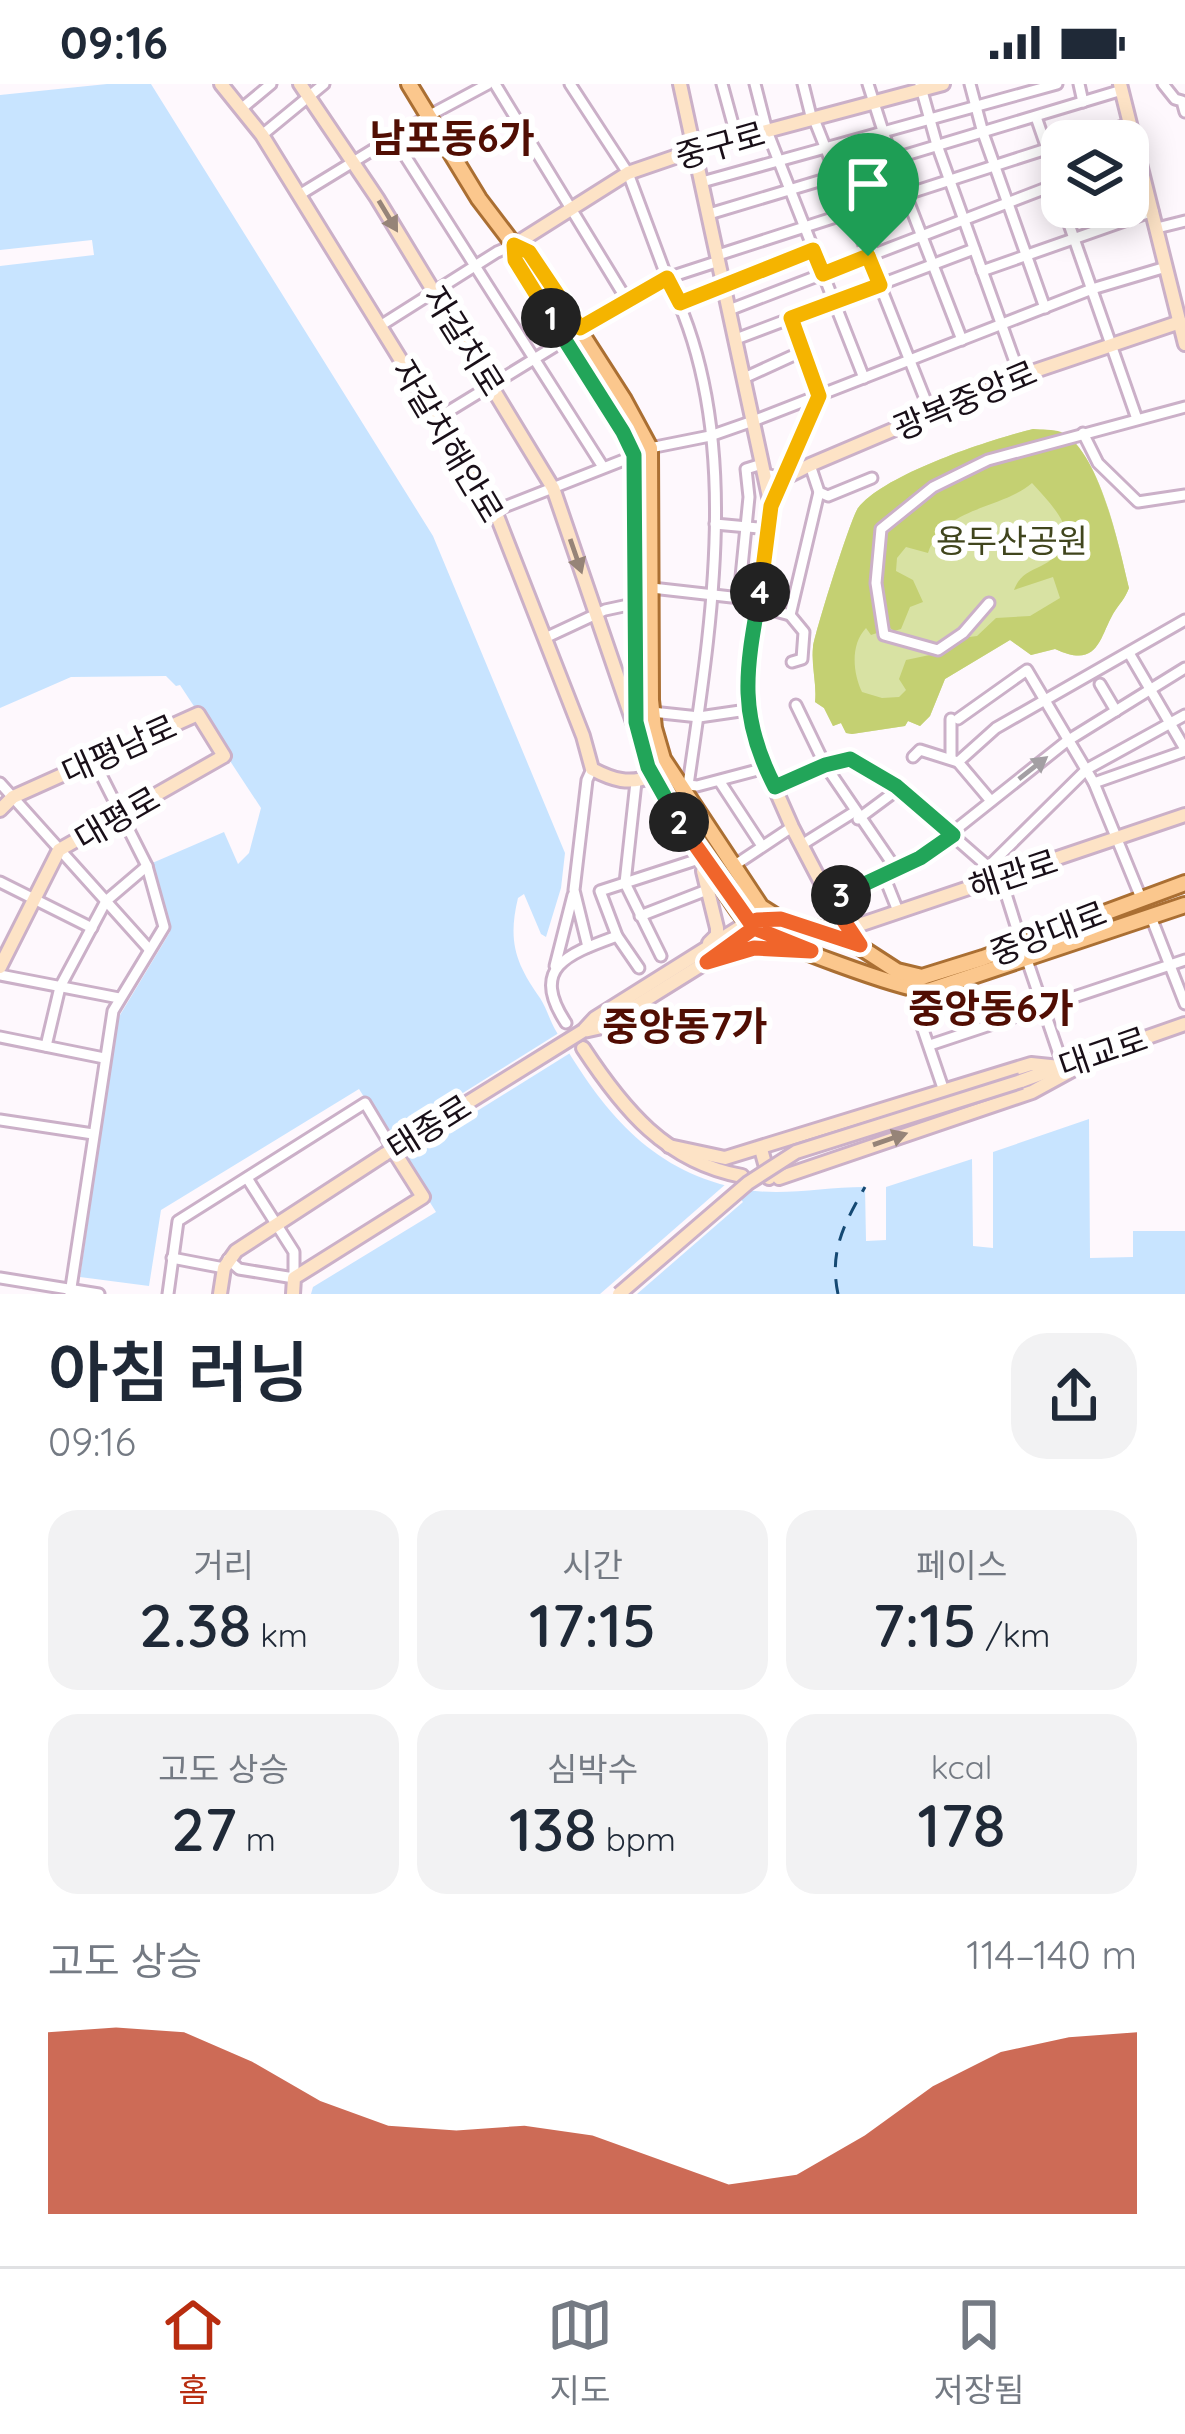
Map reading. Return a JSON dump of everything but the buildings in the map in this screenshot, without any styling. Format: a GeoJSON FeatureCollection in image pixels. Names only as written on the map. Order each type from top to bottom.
{"type":"FeatureCollection","features":[{"type":"Feature","properties":{"kind":"main road","name":"자갈치해안로"},"geometry":{"type":"LineString","coordinates":[[221,84],[262,134],[494,512],[592,769]]}},
{"type":"Feature","properties":{"kind":"main road","name":"자갈치로"},"geometry":{"type":"LineString","coordinates":[[299,84],[353,161],[553,488],[637,731]]}},
{"type":"Feature","properties":{"kind":"main road"},"geometry":{"type":"LineString","coordinates":[[409,84],[479,199],[514,245],[529,252],[580,328],[650,448],[652,712],[659,748],[756,902],[753,923]]}},
{"type":"Feature","properties":{"kind":"main road"},"geometry":{"type":"LineString","coordinates":[[680,84],[771,506],[747,678],[747,710],[765,769],[792,826],[840,919],[860,945]]}},
{"type":"Feature","properties":{"kind":"main road","name":"중구로"},"geometry":{"type":"LineString","coordinates":[[514,245],[628,173],[695,150],[943,84]]}},
{"type":"Feature","properties":{"kind":"main road"},"geometry":{"type":"LineString","coordinates":[[1121,87],[1129,120]]}},
{"type":"Feature","properties":{"kind":"main road"},"geometry":{"type":"LineString","coordinates":[[1149,200],[1185,344]]}},
{"type":"Feature","properties":{"kind":"main road"},"geometry":{"type":"LineString","coordinates":[[514,245],[515,260],[634,455],[637,731],[652,776],[703,864],[753,923],[811,951],[914,989]]}},
{"type":"Feature","properties":{"kind":"main road","name":"광복중앙로"},"geometry":{"type":"LineString","coordinates":[[784,478],[1020,376],[1181,316]]}},
{"type":"Feature","properties":{"kind":"main road"},"geometry":{"type":"LineString","coordinates":[[771,506],[784,478]]}},
{"type":"Feature","properties":{"kind":"main road","name":"대평남로"},"geometry":{"type":"LineString","coordinates":[[0,810],[13,796],[198,714],[224,756]]}},
{"type":"Feature","properties":{"kind":"main road","name":"대평로"},"geometry":{"type":"LineString","coordinates":[[0,971],[59,850],[224,756]]}},
{"type":"Feature","properties":{"kind":"main road"},"geometry":{"type":"LineString","coordinates":[[592,769],[612,779],[636,782],[652,776]]}},
{"type":"Feature","properties":{"kind":"main road","name":"해관로"},"geometry":{"type":"LineString","coordinates":[[840,919],[859,926],[1185,815]]}},
{"type":"Feature","properties":{"kind":"main road"},"geometry":{"type":"LineString","coordinates":[[701,960],[717,934],[703,864]]}},
{"type":"Feature","properties":{"kind":"main road","name":"중앙대로"},"geometry":{"type":"LineString","coordinates":[[756,902],[781,919],[860,945],[897,971],[922,977],[1185,883]]}},
{"type":"Feature","properties":{"kind":"main road","name":"중앙대로"},"geometry":{"type":"LineString","coordinates":[[914,989],[941,988],[1185,905]]}},
{"type":"Feature","properties":{"kind":"main road"},"geometry":{"type":"LineString","coordinates":[[753,923],[781,919]]}},
{"type":"Feature","properties":{"kind":"main road","name":"태종로"},"geometry":{"type":"LineString","coordinates":[[226,1263],[388,1151],[583,1031],[596,1018],[701,960],[753,923]]}},
{"type":"Feature","properties":{"kind":"main road"},"geometry":{"type":"LineString","coordinates":[[701,960],[754,948],[811,951]]}},
{"type":"Feature","properties":{"kind":"main road","name":"대교로"},"geometry":{"type":"LineString","coordinates":[[619,1294],[748,1183],[796,1152],[1185,1024]]}},
{"type":"Feature","properties":{"kind":"main road"},"geometry":{"type":"LineString","coordinates":[[583,1048],[640,1125],[700,1164],[742,1176]]}},
{"type":"Feature","properties":{"kind":"main road"},"geometry":{"type":"LineString","coordinates":[[760,1149],[774,1178],[1032,1092],[1107,1051]]}},
{"type":"Feature","properties":{"kind":"main road"},"geometry":{"type":"LineString","coordinates":[[669,1146],[712,1158],[760,1149],[1031,1064],[1061,1067]]}},
{"type":"Feature","properties":{"kind":"main road"},"geometry":{"type":"LineString","coordinates":[[293,1294],[294,1278],[423,1197],[388,1151]]}},
{"type":"Feature","properties":{"kind":"main road"},"geometry":{"type":"LineString","coordinates":[[220,1294],[226,1263]]}},
{"type":"Feature","properties":{"kind":"street"},"geometry":{"type":"LineString","coordinates":[[241,109],[272,84]]}},
{"type":"Feature","properties":{"kind":"street"},"geometry":{"type":"LineString","coordinates":[[262,134],[324,84]]}},
{"type":"Feature","properties":{"kind":"street"},"geometry":{"type":"LineString","coordinates":[[299,195],[430,115],[492,84],[628,302]]}},
{"type":"Feature","properties":{"kind":"street"},"geometry":{"type":"LineString","coordinates":[[571,84],[628,173],[680,303],[699,367],[710,436],[715,524],[699,717],[685,787],[765,769]]}},
{"type":"Feature","properties":{"kind":"street"},"geometry":{"type":"LineString","coordinates":[[722,84],[737,139]]}},
{"type":"Feature","properties":{"kind":"street"},"geometry":{"type":"LineString","coordinates":[[755,84],[766,131],[864,378]]}},
{"type":"Feature","properties":{"kind":"street"},"geometry":{"type":"LineString","coordinates":[[803,84],[931,414]]}},
{"type":"Feature","properties":{"kind":"street"},"geometry":{"type":"LineString","coordinates":[[868,84],[962,340]]}},
{"type":"Feature","properties":{"kind":"street"},"geometry":{"type":"LineString","coordinates":[[970,84],[982,133],[1045,308]]}},
{"type":"Feature","properties":{"kind":"street"},"geometry":{"type":"LineString","coordinates":[[702,182],[1058,84]]}},
{"type":"Feature","properties":{"kind":"street"},"geometry":{"type":"LineString","coordinates":[[1079,84],[1084,102]]}},
{"type":"Feature","properties":{"kind":"street"},"geometry":{"type":"LineString","coordinates":[[1163,84],[1174,99],[1182,101],[1185,112]]}},
{"type":"Feature","properties":{"kind":"street"},"geometry":{"type":"LineString","coordinates":[[920,87],[1020,376]]}},
{"type":"Feature","properties":{"kind":"street"},"geometry":{"type":"LineString","coordinates":[[709,214],[1036,117],[1121,87]]}},
{"type":"Feature","properties":{"kind":"street"},"geometry":{"type":"LineString","coordinates":[[1036,117],[1041,134]]}},
{"type":"Feature","properties":{"kind":"street"},"geometry":{"type":"LineString","coordinates":[[393,137],[603,467]]}},
{"type":"Feature","properties":{"kind":"street"},"geometry":{"type":"LineString","coordinates":[[580,328],[667,278],[718,258],[1041,149]]}},
{"type":"Feature","properties":{"kind":"street"},"geometry":{"type":"LineString","coordinates":[[729,310],[1041,190]]}},
{"type":"Feature","properties":{"kind":"street"},"geometry":{"type":"LineString","coordinates":[[982,271],[1153,211]]}},
{"type":"Feature","properties":{"kind":"street"},"geometry":{"type":"LineString","coordinates":[[1157,228],[1185,221]]}},
{"type":"Feature","properties":{"kind":"street"},"geometry":{"type":"LineString","coordinates":[[1070,228],[1137,419]]}},
{"type":"Feature","properties":{"kind":"street"},"geometry":{"type":"LineString","coordinates":[[380,326],[514,245]]}},
{"type":"Feature","properties":{"kind":"street"},"geometry":{"type":"LineString","coordinates":[[736,339],[974,249]]}},
{"type":"Feature","properties":{"kind":"street"},"geometry":{"type":"LineString","coordinates":[[680,303],[813,250]]}},
{"type":"Feature","properties":{"kind":"street"},"geometry":{"type":"LineString","coordinates":[[650,448],[710,436],[753,421],[1092,290],[1166,267]]}},
{"type":"Feature","properties":{"kind":"street"},"geometry":{"type":"LineString","coordinates":[[739,597],[749,497],[746,469],[763,469],[784,478],[819,396],[791,318]]}},
{"type":"Feature","properties":{"kind":"street"},"geometry":{"type":"LineString","coordinates":[[436,419],[565,340]]}},
{"type":"Feature","properties":{"kind":"street"},"geometry":{"type":"LineString","coordinates":[[744,377],[802,351]]}},
{"type":"Feature","properties":{"kind":"street"},"geometry":{"type":"LineString","coordinates":[[988,603],[963,633],[938,650],[884,635],[876,583],[881,529],[933,487],[988,460],[1185,407]]}},
{"type":"Feature","properties":{"kind":"street"},"geometry":{"type":"LineString","coordinates":[[1083,433],[1098,463],[1138,502],[1185,495]]}},
{"type":"Feature","properties":{"kind":"street"},"geometry":{"type":"LineString","coordinates":[[494,512],[634,455]]}},
{"type":"Feature","properties":{"kind":"street"},"geometry":{"type":"LineString","coordinates":[[790,615],[820,485],[810,464]]}},
{"type":"Feature","properties":{"kind":"street"},"geometry":{"type":"LineString","coordinates":[[819,492],[828,496],[872,478]]}},
{"type":"Feature","properties":{"kind":"street"},"geometry":{"type":"LineString","coordinates":[[715,524],[771,530]]}},
{"type":"Feature","properties":{"kind":"street"},"geometry":{"type":"LineString","coordinates":[[652,588],[739,597],[790,615],[804,632],[802,659],[792,662]]}},
{"type":"Feature","properties":{"kind":"street"},"geometry":{"type":"LineString","coordinates":[[545,638],[633,604]]}},
{"type":"Feature","properties":{"kind":"street"},"geometry":{"type":"LineString","coordinates":[[955,761],[996,728],[1185,620]]}},
{"type":"Feature","properties":{"kind":"street"},"geometry":{"type":"LineString","coordinates":[[1094,783],[1185,750],[1129,653]]}},
{"type":"Feature","properties":{"kind":"street"},"geometry":{"type":"LineString","coordinates":[[830,900],[953,835],[1067,741],[1185,668]]}},
{"type":"Feature","properties":{"kind":"street"},"geometry":{"type":"LineString","coordinates":[[955,761],[955,719],[1027,670],[1087,769],[1141,898]]}},
{"type":"Feature","properties":{"kind":"street"},"geometry":{"type":"LineString","coordinates":[[1100,684],[1116,711]]}},
{"type":"Feature","properties":{"kind":"street"},"geometry":{"type":"LineString","coordinates":[[796,705],[825,765],[896,869]]}},
{"type":"Feature","properties":{"kind":"street"},"geometry":{"type":"LineString","coordinates":[[652,712],[699,717],[747,710]]}},
{"type":"Feature","properties":{"kind":"street"},"geometry":{"type":"LineString","coordinates":[[988,867],[1087,769],[1185,716]]}},
{"type":"Feature","properties":{"kind":"street"},"geometry":{"type":"LineString","coordinates":[[913,757],[920,750],[955,761],[991,801]]}},
{"type":"Feature","properties":{"kind":"street"},"geometry":{"type":"LineString","coordinates":[[775,787],[850,759],[896,786],[1001,878],[1021,942]]}},
{"type":"Feature","properties":{"kind":"street"},"geometry":{"type":"LineString","coordinates":[[71,1292],[112,1011],[164,926],[147,866],[93,760]]}},
{"type":"Feature","properties":{"kind":"street"},"geometry":{"type":"LineString","coordinates":[[566,1023],[549,982],[574,890],[592,769]]}},
{"type":"Feature","properties":{"kind":"street"},"geometry":{"type":"LineString","coordinates":[[636,782],[625,883],[661,956]]}},
{"type":"Feature","properties":{"kind":"street"},"geometry":{"type":"LineString","coordinates":[[720,782],[762,846]]}},
{"type":"Feature","properties":{"kind":"street"},"geometry":{"type":"LineString","coordinates":[[0,783],[149,949]]}},
{"type":"Feature","properties":{"kind":"street"},"geometry":{"type":"LineString","coordinates":[[802,844],[892,793],[896,786]]}},
{"type":"Feature","properties":{"kind":"street"},"geometry":{"type":"LineString","coordinates":[[732,866],[792,826]]}},
{"type":"Feature","properties":{"kind":"street"},"geometry":{"type":"LineString","coordinates":[[639,968],[617,936],[600,891],[703,864]]}},
{"type":"Feature","properties":{"kind":"street"},"geometry":{"type":"LineString","coordinates":[[46,1046],[60,987],[106,902],[147,866]]}},
{"type":"Feature","properties":{"kind":"street"},"geometry":{"type":"LineString","coordinates":[[884,875],[898,911]]}},
{"type":"Feature","properties":{"kind":"street"},"geometry":{"type":"LineString","coordinates":[[0,882],[92,928]]}},
{"type":"Feature","properties":{"kind":"street"},"geometry":{"type":"LineString","coordinates":[[574,890],[588,946]]}},
{"type":"Feature","properties":{"kind":"street"},"geometry":{"type":"LineString","coordinates":[[640,916],[707,890]]}},
{"type":"Feature","properties":{"kind":"street"},"geometry":{"type":"LineString","coordinates":[[1150,917],[1185,1004]]}},
{"type":"Feature","properties":{"kind":"street"},"geometry":{"type":"LineString","coordinates":[[555,967],[588,946],[617,936]]}},
{"type":"Feature","properties":{"kind":"street"},"geometry":{"type":"LineString","coordinates":[[1027,960],[1061,1067]]}},
{"type":"Feature","properties":{"kind":"street"},"geometry":{"type":"LineString","coordinates":[[930,1045],[1185,960]]}},
{"type":"Feature","properties":{"kind":"street"},"geometry":{"type":"LineString","coordinates":[[0,971],[119,998]]}},
{"type":"Feature","properties":{"kind":"street"},"geometry":{"type":"LineString","coordinates":[[914,989],[916,1010],[944,1091]]}},
{"type":"Feature","properties":{"kind":"street"},"geometry":{"type":"LineString","coordinates":[[0,1037],[104,1058]]}},
{"type":"Feature","properties":{"kind":"street"},"geometry":{"type":"LineString","coordinates":[[168,1294],[178,1221],[365,1103],[388,1151]]}},
{"type":"Feature","properties":{"kind":"street"},"geometry":{"type":"LineString","coordinates":[[0,1120],[94,1135]]}},
{"type":"Feature","properties":{"kind":"street"},"geometry":{"type":"LineString","coordinates":[[172,1258],[226,1263],[294,1278],[294,1252],[247,1178]]}},
{"type":"Feature","properties":{"kind":"street"},"geometry":{"type":"LineString","coordinates":[[0,1278],[21,1288],[99,1294]]}},
{"type":"Feature","properties":{"kind":"green space","name":"용두산공원"},"geometry":{"type":"Polygon","coordinates":[[[1033,429],[1058,432],[1075,443],[1097,480],[1114,526],[1129,588],[1100,641],[1080,655],[1055,649],[1031,655],[1010,640],[945,679],[930,716],[920,726],[908,721],[905,726],[852,734],[841,723],[833,726],[815,702],[813,647],[858,508],[871,495],[914,471],[1033,429]]]}},
{"type":"Feature","properties":{"kind":"green space","name":"용두산공원"},"geometry":{"type":"Polygon","coordinates":[[[1033,429],[1061,432],[1074,442],[1097,479],[1114,527],[1129,588],[1100,641],[1080,655],[1055,649],[1031,655],[1010,640],[945,679],[930,716],[920,726],[908,721],[905,726],[852,734],[841,723],[833,726],[815,702],[813,647],[858,508],[871,495],[914,471],[1033,429]],[[1032,483],[960,517],[936,538],[928,553],[906,547],[897,558],[896,571],[913,580],[923,602],[910,607],[901,629],[894,631],[878,619],[877,633],[871,635],[866,628],[861,635],[855,659],[862,692],[899,697],[906,690],[899,679],[906,660],[939,653],[962,638],[977,636],[996,618],[1030,616],[1060,598],[1053,577],[1014,590],[1024,575],[1056,556],[1066,536],[1058,515],[1032,483]]]}},
{"type":"Feature","properties":{"kind":"water"},"geometry":{"type":"Polygon","coordinates":[[[151,84],[433,536],[565,853],[561,888],[546,937],[524,894],[518,898],[516,952],[556,1031],[606,1106],[671,1163],[728,1186],[779,1192],[865,1187],[866,1241],[886,1240],[886,1187],[972,1159],[973,1246],[993,1248],[993,1152],[1089,1119],[1090,1258],[1133,1257],[1133,1231],[1185,1231],[1185,1294],[311,1294],[313,1287],[436,1212],[359,1089],[161,1210],[149,1286],[80,1277],[117,1020],[170,932],[150,864],[224,832],[238,864],[249,853],[261,808],[180,685],[166,676],[71,677],[0,708],[0,266],[94,255],[92,240],[0,250],[0,95],[151,84]]]}},
{"type":"Feature","properties":{"kind":"pier"},"geometry":{"type":"Polygon","coordinates":[[[562,1031],[575,1050],[403,1157],[391,1138],[562,1031]]]}},
{"type":"Feature","properties":{"kind":"pier"},"geometry":{"type":"Polygon","coordinates":[[[727,1183],[743,1202],[637,1294],[600,1294],[727,1183]]]}},
{"type":"Feature","properties":{"kind":"ferry route"},"geometry":{"type":"LineString","coordinates":[[838,1294],[835,1264],[840,1238],[865,1187]]}},
{"type":"Feature","properties":{"kind":"district","name":"남포동6가"},"geometry":{"type":"Point","coordinates":[452,138]}},
{"type":"Feature","properties":{"kind":"district","name":"중앙동6가"},"geometry":{"type":"Point","coordinates":[991,1008]}},
{"type":"Feature","properties":{"kind":"district","name":"중앙동7가"},"geometry":{"type":"Point","coordinates":[685,1026]}},
{"type":"Feature","properties":{"kind":"route"},"geometry":{"type":"LineString","coordinates":[[868,256],[823,274],[813,250],[680,303],[667,278],[580,328],[529,252],[514,245],[515,260],[634,455],[637,731],[660,790],[754,928],[707,962],[754,948],[811,951],[754,928],[757,920],[781,919],[860,945],[830,900],[920,858],[953,835],[896,786],[850,759],[775,787],[755,743],[747,710],[747,678],[771,506],[819,396],[791,318],[880,285],[868,256]]}}]}
